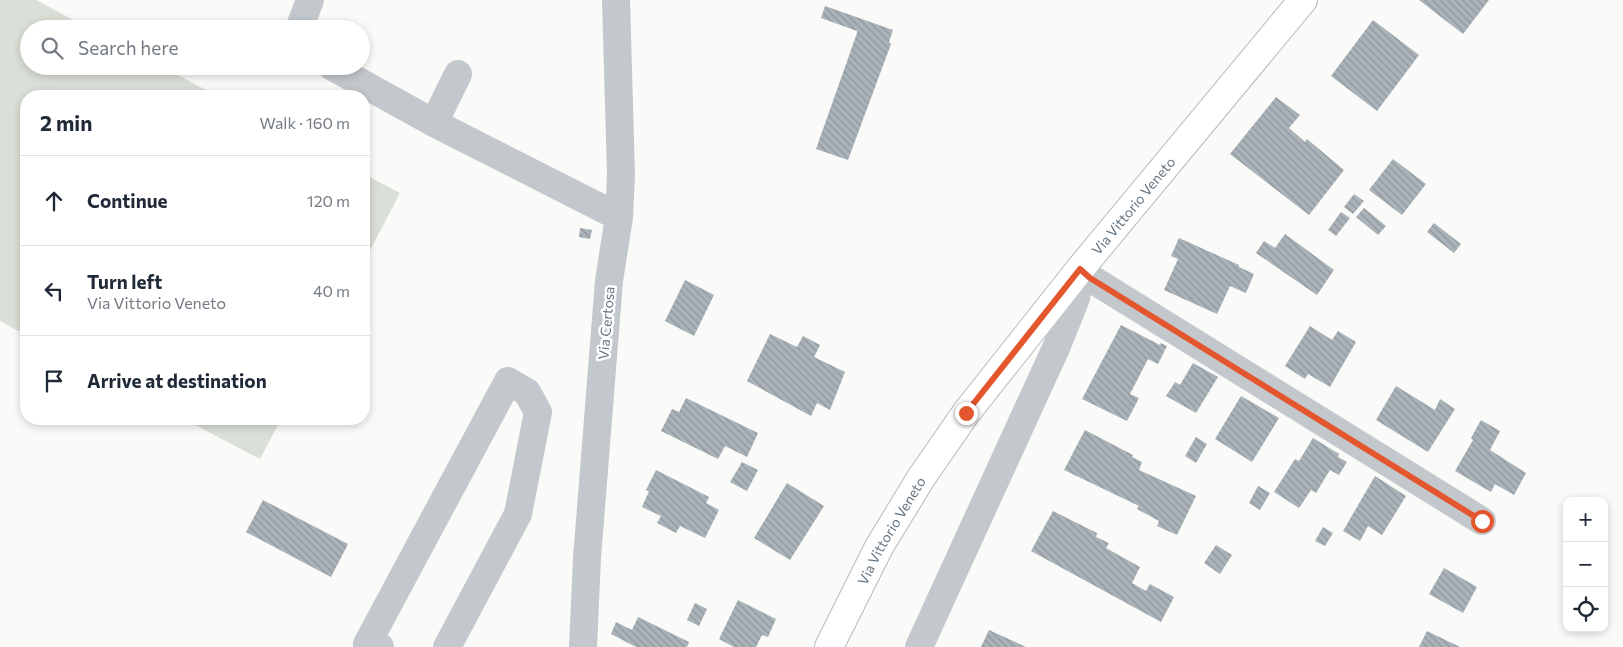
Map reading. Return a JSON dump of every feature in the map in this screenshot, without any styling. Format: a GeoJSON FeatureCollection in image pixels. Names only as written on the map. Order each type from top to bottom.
{"type":"FeatureCollection","features":[{"type":"Feature","properties":{"kind":"main road","name":"Via Vittorio Veneto"},"geometry":{"type":"LineString","coordinates":[[829,647],[879,547],[921,478],[966,413],[1080,269],[1302,0]]}},
{"type":"Feature","properties":{"kind":"street"},"geometry":{"type":"LineString","coordinates":[[303,20],[310,0]]}},
{"type":"Feature","properties":{"kind":"street","name":"Via Certosa"},"geometry":{"type":"LineString","coordinates":[[583,647],[586,558],[608,291],[619,216],[621,175],[616,0]]}},
{"type":"Feature","properties":{"kind":"street"},"geometry":{"type":"LineString","coordinates":[[434,122],[458,74]]}},
{"type":"Feature","properties":{"kind":"street"},"geometry":{"type":"LineString","coordinates":[[348,75],[434,122],[619,216]]}},
{"type":"Feature","properties":{"kind":"street"},"geometry":{"type":"LineString","coordinates":[[1080,269],[1090,278],[1482,521]]}},
{"type":"Feature","properties":{"kind":"street"},"geometry":{"type":"LineString","coordinates":[[919,647],[1056,348],[1076,298],[1080,269]]}},
{"type":"Feature","properties":{"kind":"street"},"geometry":{"type":"LineString","coordinates":[[380,647],[367,644],[508,381],[527,392],[538,412],[518,514],[447,647]]}},
{"type":"Feature","properties":{"kind":"shaded area"},"geometry":{"type":"Polygon","coordinates":[[[0,0],[36,0],[73,20],[20,20],[20,75],[178,75],[206,90],[20,90],[20,332],[0,321],[0,0]]]}},
{"type":"Feature","properties":{"kind":"shaded area"},"geometry":{"type":"Polygon","coordinates":[[[370,177],[400,193],[370,250],[370,177]]]}},
{"type":"Feature","properties":{"kind":"shaded area"},"geometry":{"type":"Polygon","coordinates":[[[195,425],[278,425],[260,459],[195,425]]]}},
{"type":"Feature","properties":{"kind":"building"},"geometry":{"type":"Polygon","coordinates":[[[1419,0],[1489,0],[1463,34],[1419,0]]]}},
{"type":"Feature","properties":{"kind":"building"},"geometry":{"type":"Polygon","coordinates":[[[825,6],[893,30],[889,42],[891,44],[848,160],[816,149],[857,33],[857,31],[821,18],[825,6]]]}},
{"type":"Feature","properties":{"kind":"building"},"geometry":{"type":"Polygon","coordinates":[[[1373,20],[1419,55],[1377,111],[1331,76],[1373,20]]]}},
{"type":"Feature","properties":{"kind":"building"},"geometry":{"type":"Polygon","coordinates":[[[1276,97],[1300,115],[1289,128],[1305,142],[1307,139],[1344,170],[1309,215],[1230,154],[1276,97]]]}},
{"type":"Feature","properties":{"kind":"building"},"geometry":{"type":"Polygon","coordinates":[[[1393,159],[1426,184],[1402,215],[1369,190],[1393,159]]]}},
{"type":"Feature","properties":{"kind":"building"},"geometry":{"type":"Polygon","coordinates":[[[1354,194],[1364,201],[1353,214],[1344,207],[1354,194]]]}},
{"type":"Feature","properties":{"kind":"building"},"geometry":{"type":"Polygon","coordinates":[[[1364,208],[1386,226],[1378,235],[1356,217],[1364,208]]]}},
{"type":"Feature","properties":{"kind":"building"},"geometry":{"type":"Polygon","coordinates":[[[1341,212],[1350,218],[1336,236],[1328,230],[1341,212]]]}},
{"type":"Feature","properties":{"kind":"building"},"geometry":{"type":"Polygon","coordinates":[[[1434,223],[1461,244],[1454,253],[1427,232],[1434,223]]]}},
{"type":"Feature","properties":{"kind":"building"},"geometry":{"type":"Polygon","coordinates":[[[580,228],[592,230],[590,239],[579,237],[580,228]]]}},
{"type":"Feature","properties":{"kind":"building"},"geometry":{"type":"Polygon","coordinates":[[[1285,234],[1334,270],[1317,295],[1256,253],[1264,241],[1275,248],[1285,234]]]}},
{"type":"Feature","properties":{"kind":"building"},"geometry":{"type":"Polygon","coordinates":[[[1179,238],[1239,265],[1239,267],[1254,274],[1246,293],[1230,286],[1217,314],[1164,290],[1178,259],[1171,256],[1179,238]]]}},
{"type":"Feature","properties":{"kind":"building"},"geometry":{"type":"Polygon","coordinates":[[[685,280],[714,295],[694,336],[665,321],[685,280]]]}},
{"type":"Feature","properties":{"kind":"building"},"geometry":{"type":"Polygon","coordinates":[[[1121,325],[1160,345],[1161,343],[1167,346],[1158,364],[1148,359],[1130,394],[1139,398],[1127,421],[1082,399],[1121,325]]]}},
{"type":"Feature","properties":{"kind":"building"},"geometry":{"type":"Polygon","coordinates":[[[1310,326],[1332,340],[1338,331],[1356,342],[1330,387],[1308,374],[1305,379],[1285,366],[1310,326]]]}},
{"type":"Feature","properties":{"kind":"building"},"geometry":{"type":"Polygon","coordinates":[[[770,334],[797,347],[803,336],[820,345],[814,357],[845,372],[830,410],[817,403],[811,416],[747,381],[770,334]]]}},
{"type":"Feature","properties":{"kind":"building"},"geometry":{"type":"Polygon","coordinates":[[[1193,363],[1218,377],[1196,413],[1166,396],[1175,382],[1180,385],[1193,363]]]}},
{"type":"Feature","properties":{"kind":"building"},"geometry":{"type":"Polygon","coordinates":[[[1396,386],[1435,410],[1440,399],[1455,409],[1428,452],[1376,420],[1396,386]]]}},
{"type":"Feature","properties":{"kind":"building"},"geometry":{"type":"Polygon","coordinates":[[[1241,396],[1279,418],[1252,462],[1215,439],[1241,396]]]}},
{"type":"Feature","properties":{"kind":"building"},"geometry":{"type":"Polygon","coordinates":[[[686,398],[758,433],[747,457],[725,446],[718,459],[661,431],[672,409],[679,412],[686,398]]]}},
{"type":"Feature","properties":{"kind":"building"},"geometry":{"type":"Polygon","coordinates":[[[1481,420],[1500,431],[1490,450],[1526,473],[1514,495],[1495,484],[1491,492],[1455,471],[1473,440],[1471,438],[1481,420]]]}},
{"type":"Feature","properties":{"kind":"building"},"geometry":{"type":"Polygon","coordinates":[[[1085,430],[1133,455],[1132,457],[1142,462],[1139,470],[1196,496],[1177,535],[1157,526],[1159,521],[1137,509],[1139,506],[1064,470],[1085,430]]]}},
{"type":"Feature","properties":{"kind":"building"},"geometry":{"type":"Polygon","coordinates":[[[1196,437],[1207,444],[1196,463],[1185,456],[1196,437]]]}},
{"type":"Feature","properties":{"kind":"building"},"geometry":{"type":"Polygon","coordinates":[[[1313,438],[1339,454],[1338,457],[1347,462],[1339,475],[1330,470],[1316,493],[1311,490],[1299,508],[1274,492],[1295,459],[1299,461],[1313,438]]]}},
{"type":"Feature","properties":{"kind":"building"},"geometry":{"type":"Polygon","coordinates":[[[742,462],[758,470],[747,491],[730,482],[742,462]]]}},
{"type":"Feature","properties":{"kind":"building"},"geometry":{"type":"Polygon","coordinates":[[[656,470],[709,497],[706,503],[719,510],[705,538],[680,526],[676,533],[657,523],[661,516],[642,507],[649,491],[646,490],[656,470]]]}},
{"type":"Feature","properties":{"kind":"building"},"geometry":{"type":"Polygon","coordinates":[[[1375,476],[1406,496],[1382,535],[1368,526],[1360,541],[1343,531],[1375,476]]]}},
{"type":"Feature","properties":{"kind":"building"},"geometry":{"type":"Polygon","coordinates":[[[787,483],[824,506],[790,560],[754,538],[787,483]]]}},
{"type":"Feature","properties":{"kind":"building"},"geometry":{"type":"Polygon","coordinates":[[[1258,486],[1270,493],[1260,510],[1249,503],[1258,486]]]}},
{"type":"Feature","properties":{"kind":"building"},"geometry":{"type":"Polygon","coordinates":[[[263,500],[348,544],[331,577],[246,532],[263,500]]]}},
{"type":"Feature","properties":{"kind":"building"},"geometry":{"type":"Polygon","coordinates":[[[1053,511],[1097,533],[1096,537],[1109,543],[1106,548],[1140,567],[1132,583],[1146,591],[1150,584],[1174,597],[1161,622],[1031,551],[1053,511]]]}},
{"type":"Feature","properties":{"kind":"building"},"geometry":{"type":"Polygon","coordinates":[[[1323,527],[1333,533],[1325,546],[1315,541],[1323,527]]]}},
{"type":"Feature","properties":{"kind":"building"},"geometry":{"type":"Polygon","coordinates":[[[1216,545],[1232,555],[1220,574],[1204,563],[1216,545]]]}},
{"type":"Feature","properties":{"kind":"building"},"geometry":{"type":"Polygon","coordinates":[[[1444,568],[1477,587],[1463,613],[1429,594],[1444,568]]]}},
{"type":"Feature","properties":{"kind":"building"},"geometry":{"type":"Polygon","coordinates":[[[738,600],[776,619],[768,637],[762,635],[756,647],[734,647],[719,639],[738,600]]]}},
{"type":"Feature","properties":{"kind":"building"},"geometry":{"type":"Polygon","coordinates":[[[695,603],[707,609],[699,626],[687,620],[695,603]]]}},
{"type":"Feature","properties":{"kind":"building"},"geometry":{"type":"Polygon","coordinates":[[[638,617],[689,642],[687,647],[636,647],[611,634],[616,622],[632,630],[638,617]]]}},
{"type":"Feature","properties":{"kind":"building"},"geometry":{"type":"Polygon","coordinates":[[[989,630],[1026,647],[981,647],[989,630]]]}},
{"type":"Feature","properties":{"kind":"building"},"geometry":{"type":"Polygon","coordinates":[[[1427,631],[1460,647],[1419,647],[1427,631]]]}},
{"type":"Feature","properties":{"kind":"route"},"geometry":{"type":"LineString","coordinates":[[966,413],[1080,269],[1090,278],[1482,521]]}}]}
